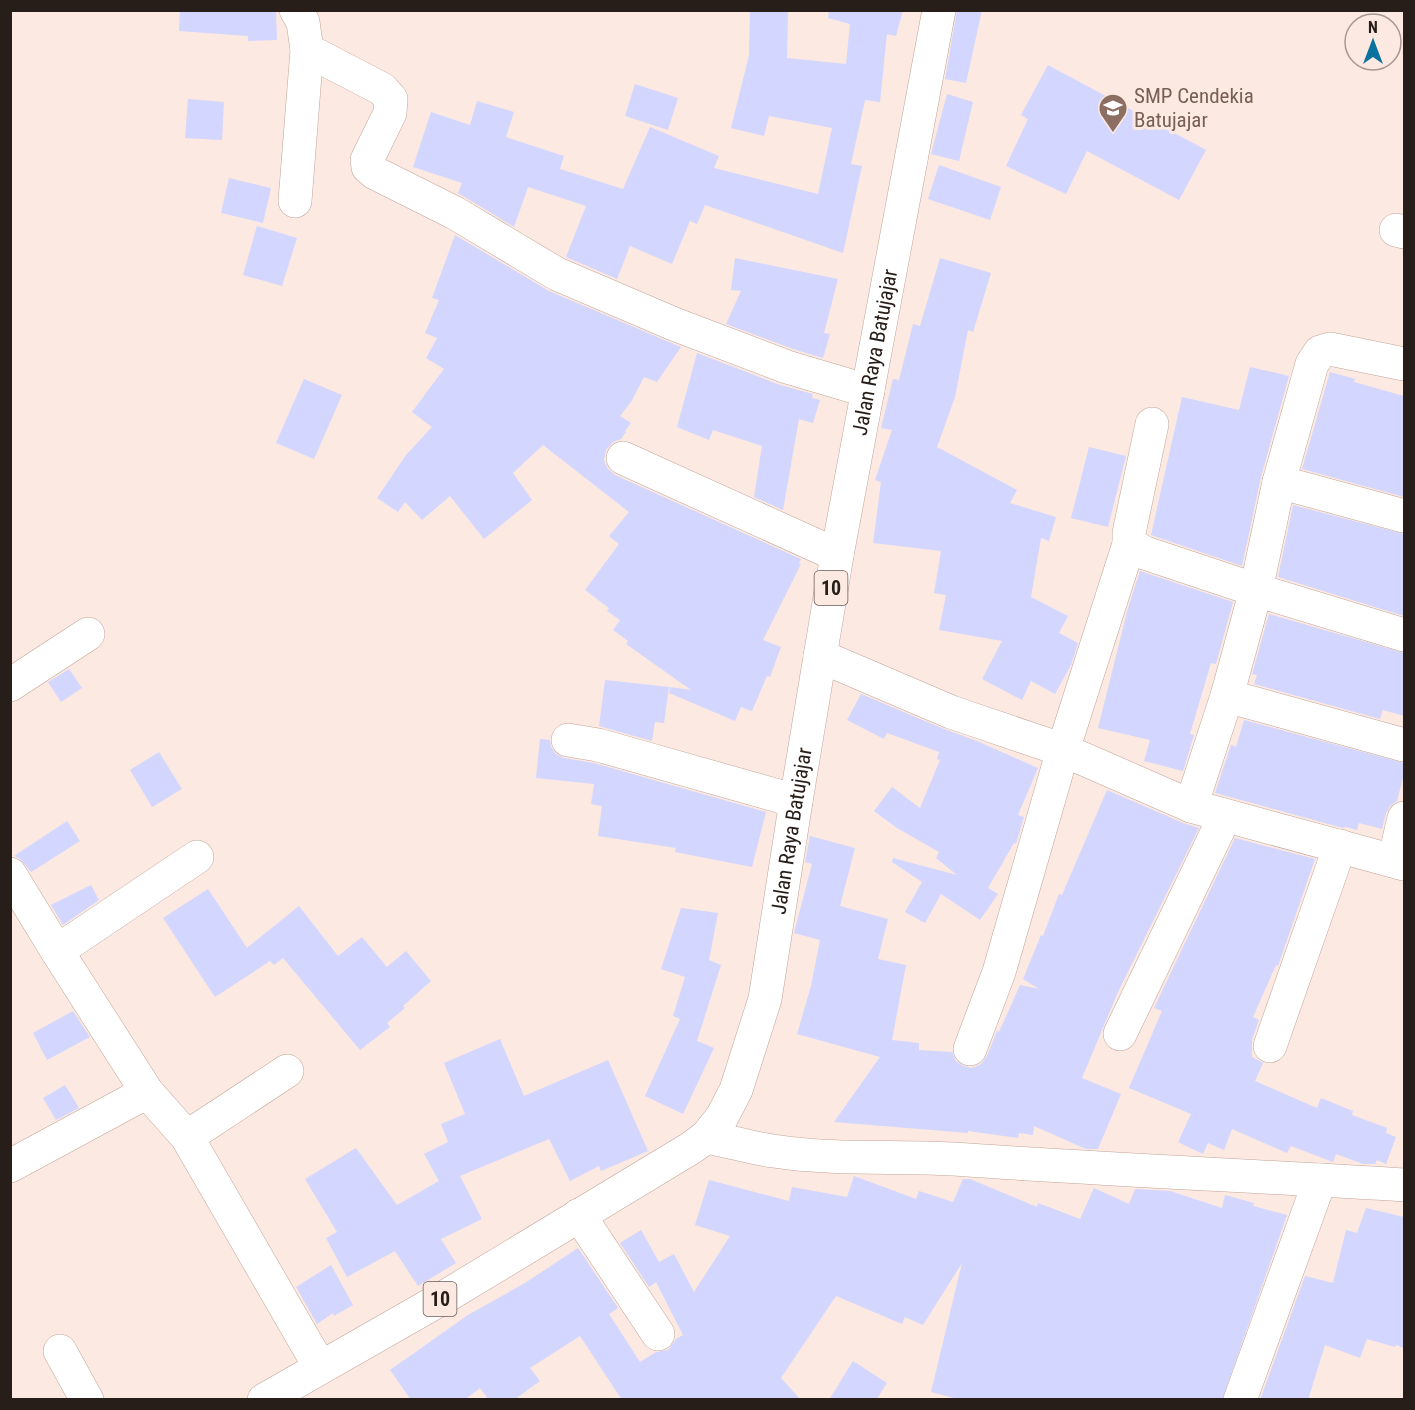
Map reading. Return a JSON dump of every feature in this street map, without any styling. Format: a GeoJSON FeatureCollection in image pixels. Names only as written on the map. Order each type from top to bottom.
{"type":"FeatureCollection","features":[{"type":"Feature","properties":{"kind":"main road"},"geometry":{"type":"LineString","coordinates":[[295,201],[308,50],[303,22],[296,10]]}},
{"type":"Feature","properties":{"kind":"main road","name":"Jalan Raya Batujajar"},"geometry":{"type":"LineString","coordinates":[[264,1400],[448,1295],[699,1142],[722,1117],[736,1090],[765,999],[837,555],[939,10]]}},
{"type":"Feature","properties":{"kind":"main road"},"geometry":{"type":"LineString","coordinates":[[308,50],[382,88],[391,99],[390,113],[367,160],[368,167],[375,174],[455,213],[557,274],[674,324],[787,367],[868,391]]}},
{"type":"Feature","properties":{"kind":"main road"},"geometry":{"type":"LineString","coordinates":[[1191,806],[1227,696],[1256,590],[1280,482],[1311,364],[1320,352],[1330,349],[1404,364]]}},
{"type":"Feature","properties":{"kind":"main road"},"geometry":{"type":"LineString","coordinates":[[970,1049],[999,972],[1062,750],[1129,544],[1130,523],[1152,424]]}},
{"type":"Feature","properties":{"kind":"main road"},"geometry":{"type":"LineString","coordinates":[[623,458],[837,555]]}},
{"type":"Feature","properties":{"kind":"main road"},"geometry":{"type":"LineString","coordinates":[[1280,482],[1404,516]]}},
{"type":"Feature","properties":{"kind":"main road"},"geometry":{"type":"LineString","coordinates":[[1129,544],[1144,553],[1256,590],[1404,634]]}},
{"type":"Feature","properties":{"kind":"main road"},"geometry":{"type":"LineString","coordinates":[[10,685],[88,634]]}},
{"type":"Feature","properties":{"kind":"main road"},"geometry":{"type":"LineString","coordinates":[[820,656],[951,712],[1062,750],[1191,806],[1225,816],[1399,863],[1404,818]]}},
{"type":"Feature","properties":{"kind":"main road"},"geometry":{"type":"LineString","coordinates":[[1227,696],[1404,745]]}},
{"type":"Feature","properties":{"kind":"main road"},"geometry":{"type":"LineString","coordinates":[[568,740],[609,747],[796,801]]}},
{"type":"Feature","properties":{"kind":"main road"},"geometry":{"type":"LineString","coordinates":[[1120,1034],[1225,816]]}},
{"type":"Feature","properties":{"kind":"main road"},"geometry":{"type":"LineString","coordinates":[[1270,1046],[1340,846]]}},
{"type":"Feature","properties":{"kind":"main road"},"geometry":{"type":"LineString","coordinates":[[57,951],[197,857]]}},
{"type":"Feature","properties":{"kind":"main road"},"geometry":{"type":"LineString","coordinates":[[10,874],[147,1092],[187,1137],[320,1367]]}},
{"type":"Feature","properties":{"kind":"main road"},"geometry":{"type":"LineString","coordinates":[[187,1137],[287,1071]]}},
{"type":"Feature","properties":{"kind":"main road"},"geometry":{"type":"LineString","coordinates":[[10,1166],[147,1092]]}},
{"type":"Feature","properties":{"kind":"main road"},"geometry":{"type":"LineString","coordinates":[[699,1142],[773,1151],[866,1158],[965,1159],[1064,1167],[1228,1173],[1404,1185]]}},
{"type":"Feature","properties":{"kind":"main road"},"geometry":{"type":"LineString","coordinates":[[1240,1400],[1320,1180]]}},
{"type":"Feature","properties":{"kind":"main road"},"geometry":{"type":"LineString","coordinates":[[579,1215],[658,1334]]}},
{"type":"Feature","properties":{"kind":"main road"},"geometry":{"type":"LineString","coordinates":[[60,1351],[87,1400]]}},
{"type":"Feature","properties":{"kind":"building"},"geometry":{"type":"Polygon","coordinates":[[[180,10],[276,10],[277,40],[248,41],[248,36],[179,31],[180,10]]]}},
{"type":"Feature","properties":{"kind":"building"},"geometry":{"type":"Polygon","coordinates":[[[750,10],[788,10],[787,58],[846,64],[850,24],[828,18],[829,10],[903,10],[896,36],[887,34],[880,102],[865,100],[851,164],[862,166],[843,253],[705,205],[697,224],[690,221],[672,264],[630,246],[617,279],[566,257],[586,206],[528,187],[514,227],[458,193],[462,183],[413,167],[431,112],[470,125],[477,101],[514,112],[506,137],[564,156],[560,169],[623,189],[650,127],[719,156],[714,168],[818,194],[832,128],[769,116],[764,136],[731,128],[749,55],[750,10]]]}},
{"type":"Feature","properties":{"kind":"building"},"geometry":{"type":"Polygon","coordinates":[[[957,10],[982,10],[966,83],[945,79],[957,10]]]}},
{"type":"Feature","properties":{"kind":"building","name":"SMP Cendekia Batujajar"},"geometry":{"type":"Polygon","coordinates":[[[1048,65],[1206,150],[1179,200],[1087,151],[1066,194],[1006,166],[1028,119],[1021,115],[1048,65]]]}},
{"type":"Feature","properties":{"kind":"building"},"geometry":{"type":"Polygon","coordinates":[[[635,84],[678,98],[668,130],[625,116],[635,84]]]}},
{"type":"Feature","properties":{"kind":"building"},"geometry":{"type":"Polygon","coordinates":[[[947,94],[973,102],[959,161],[931,154],[947,94]]]}},
{"type":"Feature","properties":{"kind":"building"},"geometry":{"type":"Polygon","coordinates":[[[188,99],[224,102],[222,140],[185,138],[188,99]]]}},
{"type":"Feature","properties":{"kind":"building"},"geometry":{"type":"Polygon","coordinates":[[[939,165],[1001,187],[990,220],[928,199],[939,165]]]}},
{"type":"Feature","properties":{"kind":"building"},"geometry":{"type":"Polygon","coordinates":[[[229,178],[271,188],[263,223],[221,213],[229,178]]]}},
{"type":"Feature","properties":{"kind":"building"},"geometry":{"type":"Polygon","coordinates":[[[257,226],[297,238],[282,286],[243,275],[257,226]]]}},
{"type":"Feature","properties":{"kind":"building"},"geometry":{"type":"Polygon","coordinates":[[[455,235],[549,291],[681,347],[657,382],[644,377],[631,402],[620,416],[631,423],[621,439],[613,442],[606,450],[604,460],[608,469],[615,475],[801,559],[799,564],[801,564],[763,640],[781,647],[770,677],[767,676],[752,711],[741,707],[735,721],[669,693],[670,687],[691,690],[626,644],[628,641],[613,630],[620,620],[607,611],[609,608],[585,590],[619,544],[609,536],[629,512],[543,445],[513,473],[532,500],[484,539],[450,496],[422,520],[405,502],[398,512],[377,498],[406,455],[432,427],[412,412],[444,369],[426,358],[437,338],[425,333],[439,300],[432,298],[455,235]]]}},
{"type":"Feature","properties":{"kind":"building"},"geometry":{"type":"Polygon","coordinates":[[[735,258],[838,279],[824,333],[830,334],[823,358],[726,324],[741,291],[731,290],[735,258]]]}},
{"type":"Feature","properties":{"kind":"building"},"geometry":{"type":"Polygon","coordinates":[[[940,258],[991,273],[973,332],[968,330],[955,397],[937,447],[1017,490],[1010,503],[1056,517],[1049,541],[1041,538],[1031,597],[1068,616],[1059,633],[1078,643],[1071,665],[1055,694],[1031,681],[1022,700],[982,679],[1002,641],[939,630],[946,595],[934,593],[941,551],[873,543],[881,482],[875,480],[892,430],[881,428],[893,379],[899,380],[913,324],[920,326],[940,258]]]}},
{"type":"Feature","properties":{"kind":"building"},"geometry":{"type":"Polygon","coordinates":[[[697,353],[780,385],[813,394],[812,398],[820,400],[813,423],[799,419],[783,510],[754,497],[762,446],[713,430],[709,440],[677,427],[697,353]]]}},
{"type":"Feature","properties":{"kind":"building"},"geometry":{"type":"Polygon","coordinates":[[[1250,367],[1289,376],[1261,477],[1242,566],[1151,535],[1182,397],[1239,410],[1250,367]]]}},
{"type":"Feature","properties":{"kind":"building"},"geometry":{"type":"Polygon","coordinates":[[[1330,372],[1355,379],[1354,382],[1404,396],[1404,497],[1302,469],[1330,372]]]}},
{"type":"Feature","properties":{"kind":"building"},"geometry":{"type":"Polygon","coordinates":[[[304,379],[342,395],[314,459],[276,443],[304,379]]]}},
{"type":"Feature","properties":{"kind":"building"},"geometry":{"type":"Polygon","coordinates":[[[1089,447],[1126,456],[1108,527],[1071,518],[1089,447]]]}},
{"type":"Feature","properties":{"kind":"building"},"geometry":{"type":"Polygon","coordinates":[[[1293,505],[1404,534],[1404,616],[1278,577],[1293,505]]]}},
{"type":"Feature","properties":{"kind":"building"},"geometry":{"type":"Polygon","coordinates":[[[1140,571],[1233,602],[1216,664],[1211,663],[1190,734],[1194,735],[1183,771],[1144,761],[1150,740],[1098,728],[1128,608],[1140,571]]]}},
{"type":"Feature","properties":{"kind":"building"},"geometry":{"type":"Polygon","coordinates":[[[1269,614],[1404,653],[1404,716],[1383,710],[1380,719],[1254,684],[1257,675],[1252,674],[1269,614]]]}},
{"type":"Feature","properties":{"kind":"building"},"geometry":{"type":"Polygon","coordinates":[[[69,669],[82,688],[61,702],[48,682],[69,669]]]}},
{"type":"Feature","properties":{"kind":"building"},"geometry":{"type":"Polygon","coordinates":[[[605,680],[669,687],[664,723],[655,722],[652,741],[599,726],[605,680]]]}},
{"type":"Feature","properties":{"kind":"building"},"geometry":{"type":"Polygon","coordinates":[[[861,694],[1038,768],[1018,815],[1024,817],[1016,844],[1014,843],[988,888],[998,894],[980,920],[941,894],[925,923],[905,912],[922,882],[892,862],[893,858],[957,875],[936,858],[939,852],[897,828],[874,811],[892,787],[920,808],[940,760],[937,759],[939,752],[887,733],[884,739],[847,720],[861,694]]]}},
{"type":"Feature","properties":{"kind":"building"},"geometry":{"type":"Polygon","coordinates":[[[1244,720],[1404,763],[1404,774],[1397,801],[1386,813],[1382,829],[1359,823],[1357,830],[1343,828],[1215,793],[1231,745],[1236,747],[1244,720]]]}},
{"type":"Feature","properties":{"kind":"building"},"geometry":{"type":"Polygon","coordinates":[[[540,739],[550,740],[551,747],[556,754],[564,758],[594,763],[766,812],[752,867],[675,852],[676,848],[598,836],[602,806],[591,804],[594,784],[536,778],[540,739]]]}},
{"type":"Feature","properties":{"kind":"building"},"geometry":{"type":"Polygon","coordinates":[[[159,752],[182,789],[152,807],[130,770],[159,752]]]}},
{"type":"Feature","properties":{"kind":"building"},"geometry":{"type":"Polygon","coordinates":[[[1107,790],[1199,828],[1118,992],[1082,1078],[1121,1094],[1098,1149],[1086,1149],[1034,1126],[1033,1135],[1019,1133],[1018,1138],[968,1131],[968,1133],[834,1122],[880,1057],[797,1034],[811,986],[820,940],[794,933],[812,864],[805,862],[810,836],[855,848],[840,906],[888,919],[878,959],[906,965],[892,1040],[919,1043],[919,1050],[952,1052],[956,1061],[972,1068],[981,1064],[987,1056],[1020,985],[1039,989],[1023,979],[1107,790]]]}},
{"type":"Feature","properties":{"kind":"building"},"geometry":{"type":"Polygon","coordinates":[[[67,821],[80,841],[31,872],[19,858],[14,856],[67,821]]]}},
{"type":"Feature","properties":{"kind":"building"},"geometry":{"type":"Polygon","coordinates":[[[1235,838],[1315,859],[1278,966],[1276,965],[1253,1017],[1259,1020],[1252,1040],[1252,1057],[1263,1063],[1255,1081],[1317,1108],[1321,1098],[1353,1111],[1352,1115],[1387,1128],[1386,1133],[1396,1137],[1386,1164],[1377,1160],[1375,1164],[1363,1164],[1336,1154],[1333,1162],[1291,1146],[1287,1153],[1232,1129],[1224,1150],[1208,1143],[1203,1154],[1178,1142],[1191,1114],[1129,1088],[1162,1011],[1154,1008],[1235,838]]]}},
{"type":"Feature","properties":{"kind":"building"},"geometry":{"type":"Polygon","coordinates":[[[91,885],[99,900],[63,925],[51,905],[91,885]]]}},
{"type":"Feature","properties":{"kind":"building"},"geometry":{"type":"Polygon","coordinates":[[[208,889],[247,948],[299,906],[338,956],[362,937],[387,967],[406,951],[431,981],[387,1023],[390,1027],[360,1050],[283,958],[274,965],[270,961],[215,997],[163,918],[208,889]]]}},
{"type":"Feature","properties":{"kind":"building"},"geometry":{"type":"Polygon","coordinates":[[[681,908],[718,913],[709,960],[721,965],[697,1041],[714,1048],[683,1114],[645,1096],[680,1019],[673,1016],[685,977],[661,969],[681,908]]]}},
{"type":"Feature","properties":{"kind":"building"},"geometry":{"type":"Polygon","coordinates":[[[73,1011],[90,1037],[47,1060],[33,1033],[73,1011]]]}},
{"type":"Feature","properties":{"kind":"building"},"geometry":{"type":"Polygon","coordinates":[[[500,1039],[524,1096],[608,1060],[648,1151],[601,1171],[599,1166],[570,1181],[549,1139],[460,1176],[482,1219],[441,1239],[456,1263],[418,1286],[395,1251],[347,1277],[326,1238],[337,1232],[305,1179],[356,1148],[397,1205],[439,1181],[424,1154],[448,1142],[441,1124],[465,1114],[444,1063],[500,1039]]]}},
{"type":"Feature","properties":{"kind":"building"},"geometry":{"type":"Polygon","coordinates":[[[65,1085],[79,1108],[56,1120],[43,1098],[65,1085]]]}},
{"type":"Feature","properties":{"kind":"building"},"geometry":{"type":"Polygon","coordinates":[[[854,1176],[916,1199],[919,1191],[953,1202],[963,1179],[970,1179],[1037,1207],[1038,1203],[1080,1219],[1094,1188],[1129,1204],[1135,1189],[1170,1191],[1222,1208],[1225,1195],[1254,1203],[1253,1206],[1287,1215],[1222,1400],[962,1400],[931,1392],[962,1263],[923,1325],[905,1317],[902,1324],[836,1296],[781,1378],[801,1400],[622,1400],[580,1336],[530,1368],[540,1381],[514,1400],[489,1400],[480,1388],[464,1400],[411,1400],[390,1370],[468,1315],[525,1283],[578,1248],[618,1308],[609,1314],[640,1362],[656,1352],[668,1350],[676,1339],[683,1335],[656,1282],[649,1287],[620,1243],[641,1230],[659,1262],[674,1254],[694,1292],[730,1236],[695,1225],[709,1180],[789,1201],[792,1187],[847,1197],[854,1176]]]}},
{"type":"Feature","properties":{"kind":"building"},"geometry":{"type":"Polygon","coordinates":[[[1366,1208],[1404,1217],[1404,1348],[1367,1339],[1360,1358],[1325,1345],[1308,1400],[1260,1400],[1305,1276],[1333,1283],[1346,1230],[1357,1233],[1366,1208]]]}},
{"type":"Feature","properties":{"kind":"building"},"geometry":{"type":"Polygon","coordinates":[[[331,1265],[353,1305],[334,1316],[333,1313],[317,1324],[296,1287],[331,1265]]]}},
{"type":"Feature","properties":{"kind":"building"},"geometry":{"type":"Polygon","coordinates":[[[853,1361],[887,1383],[876,1400],[829,1400],[853,1361]]]}},
{"type":"Feature","properties":{"kind":"place","name":"SMP Cendekia Batujajar"},"geometry":{"type":"Point","coordinates":[1113,134]}}]}
